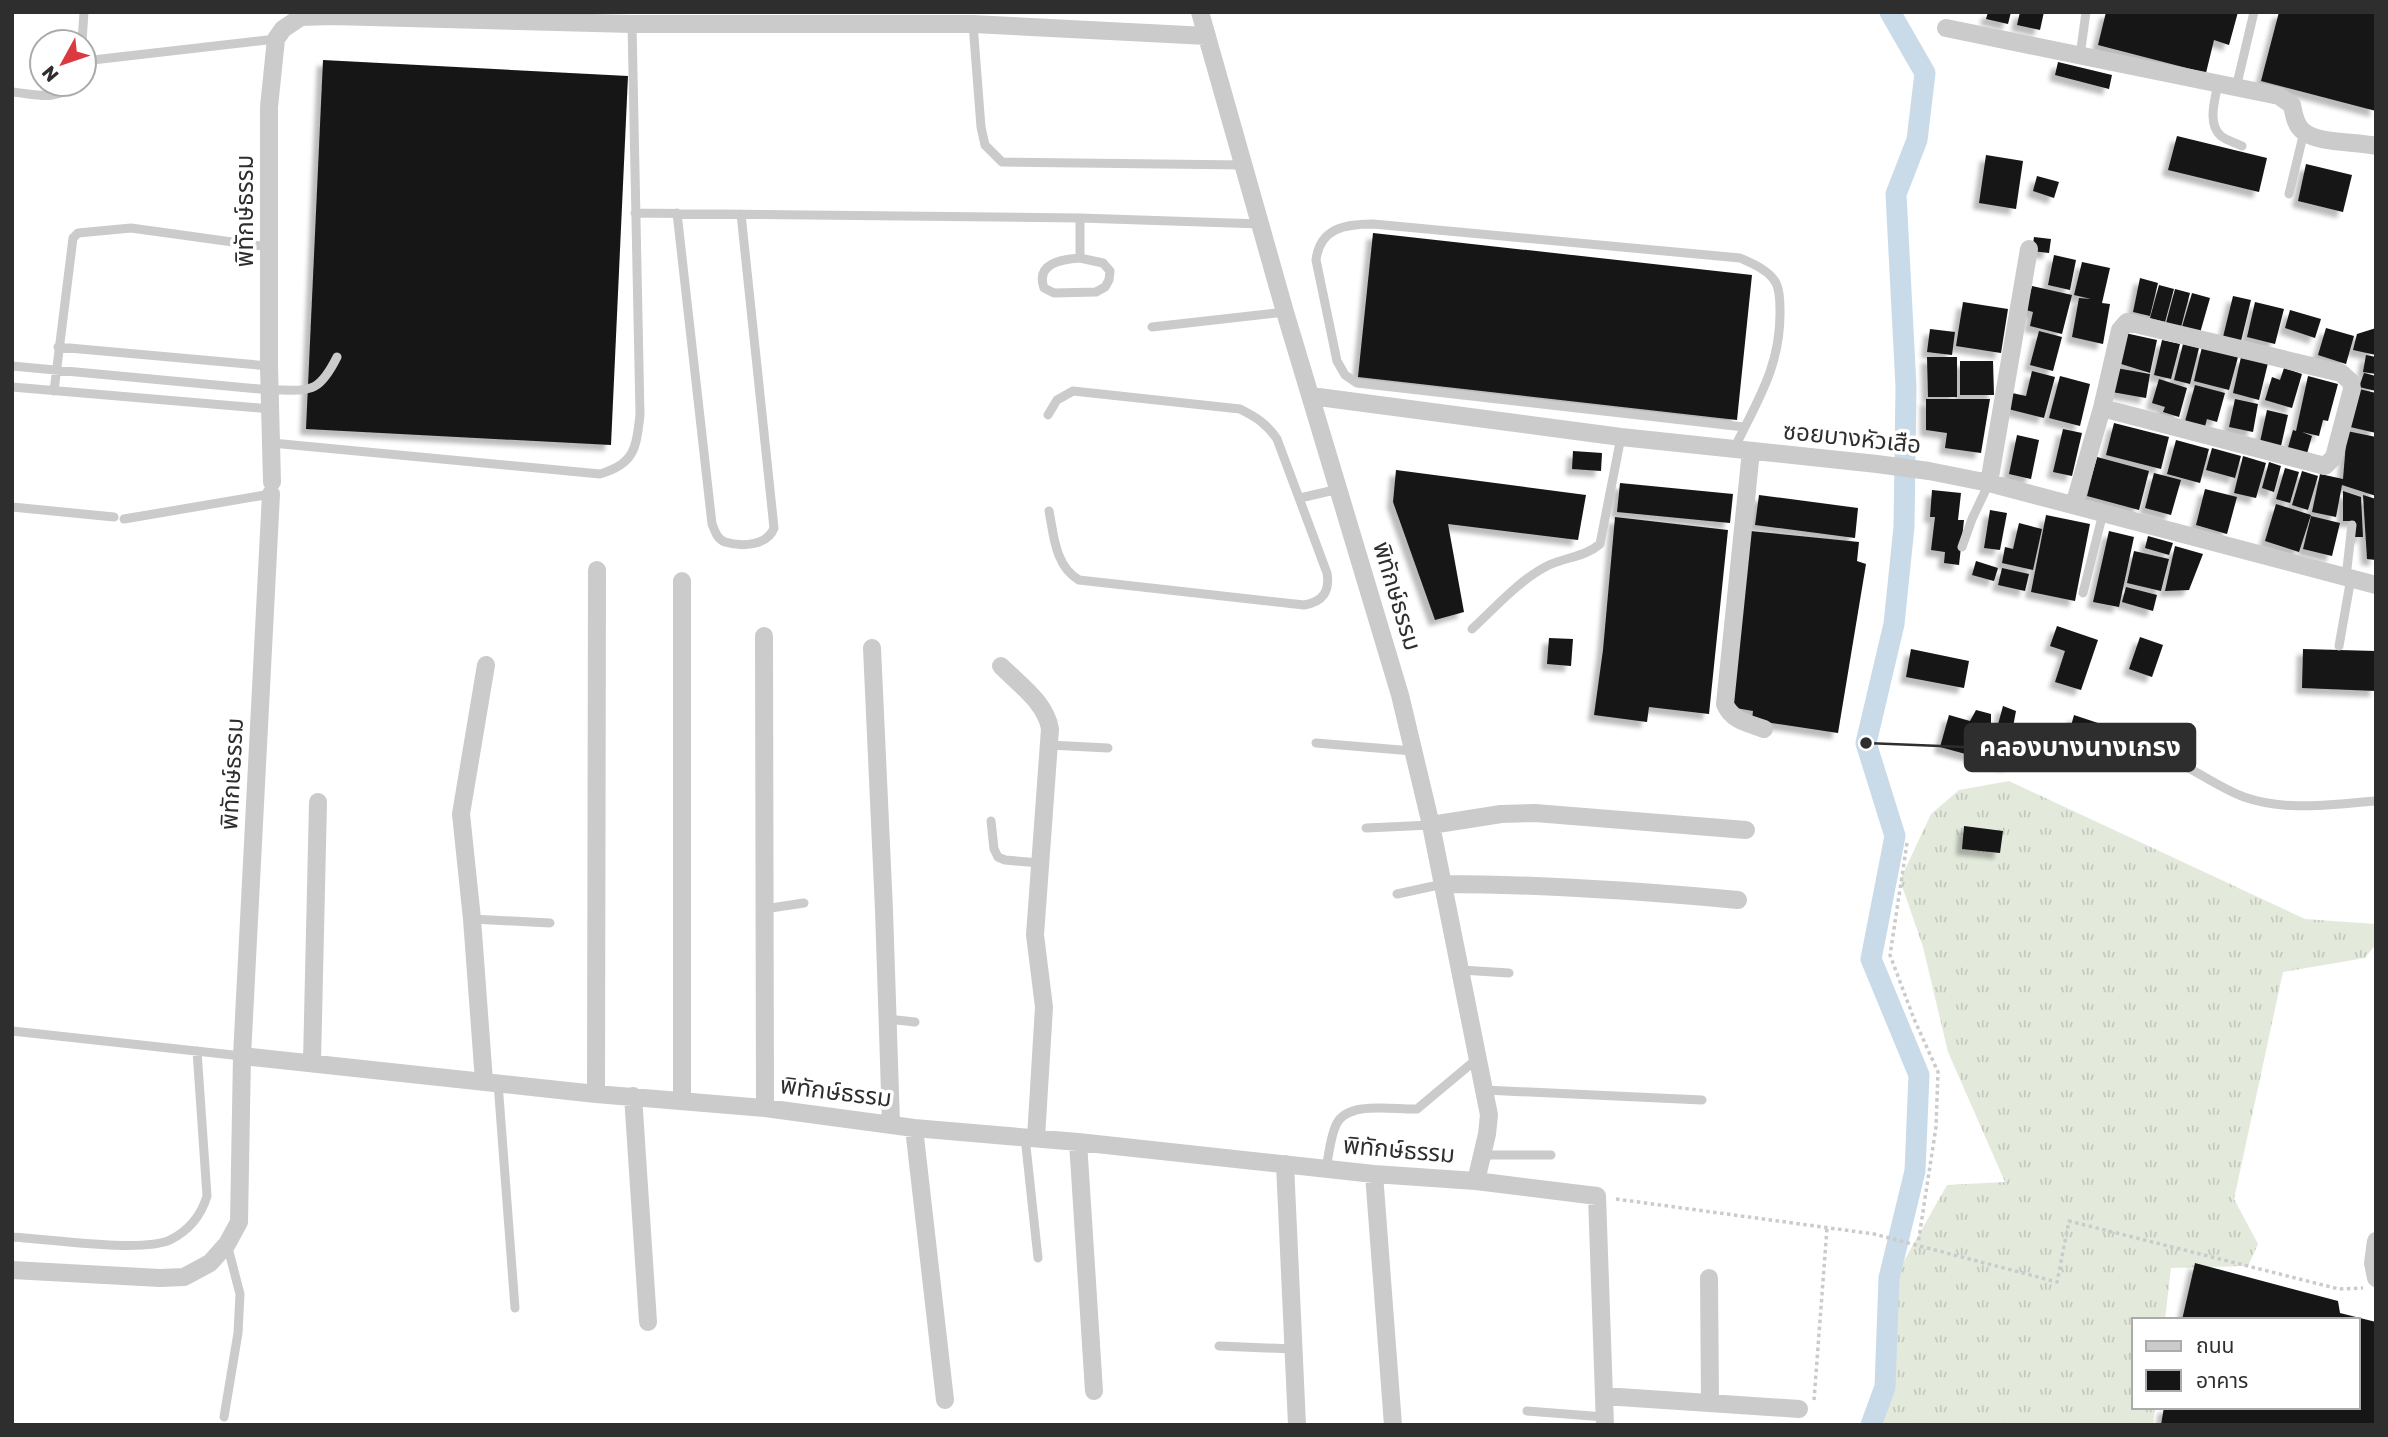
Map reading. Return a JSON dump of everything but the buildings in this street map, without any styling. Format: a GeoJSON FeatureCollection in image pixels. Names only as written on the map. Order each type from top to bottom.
{"type":"FeatureCollection","features":[{"type":"Feature","properties":{"kind":"street","name":"พิทักษ์ธรรม"},"geometry":{"type":"LineString","coordinates":[[242,1056],[596,1094],[765,1108],[914,1128],[1031,1137],[1374,1174],[1476,1181],[1489,1115],[1431,825],[1389,656],[1285,312],[1200,12]]}},
{"type":"Feature","properties":{"kind":"street"},"geometry":{"type":"LineString","coordinates":[[276,39],[283,29],[300,15],[632,24],[783,18],[1207,36]]}},
{"type":"Feature","properties":{"kind":"street"},"geometry":{"type":"LineString","coordinates":[[1946,28],[2279,96],[2292,105],[2297,124],[2304,132],[2317,138],[2376,146]]}},
{"type":"Feature","properties":{"kind":"street","name":"พิทักษ์ธรรม"},"geometry":{"type":"LineString","coordinates":[[12,1270],[184,1277],[210,1263],[227,1244],[239,1222],[242,1056],[272,488],[269,107],[276,39]]}},
{"type":"Feature","properties":{"kind":"street"},"geometry":{"type":"LineString","coordinates":[[1989,483],[2029,249]]}},
{"type":"Feature","properties":{"kind":"street"},"geometry":{"type":"LineString","coordinates":[[2074,505],[2102,408],[2120,330],[2131,321],[2341,373],[2351,382],[2352,389],[2334,457],[2325,466],[2102,408]]}},
{"type":"Feature","properties":{"kind":"street","name":"ซอยบางหัวเสือ"},"geometry":{"type":"LineString","coordinates":[[1311,396],[1621,437],[1929,471],[1989,483],[2376,585]]}},
{"type":"Feature","properties":{"kind":"street"},"geometry":{"type":"LineString","coordinates":[[1742,450],[1725,704],[1736,719],[1764,729]]}},
{"type":"Feature","properties":{"kind":"street"},"geometry":{"type":"LineString","coordinates":[[596,1094],[597,570]]}},
{"type":"Feature","properties":{"kind":"street"},"geometry":{"type":"LineString","coordinates":[[682,581],[682,1101]]}},
{"type":"Feature","properties":{"kind":"street"},"geometry":{"type":"LineString","coordinates":[[764,636],[765,1108]]}},
{"type":"Feature","properties":{"kind":"street"},"geometry":{"type":"LineString","coordinates":[[872,648],[891,1123]]}},
{"type":"Feature","properties":{"kind":"street"},"geometry":{"type":"LineString","coordinates":[[486,665],[461,814],[491,1082]]}},
{"type":"Feature","properties":{"kind":"street"},"geometry":{"type":"LineString","coordinates":[[1001,666],[1048,716],[1049,745],[1035,935],[1044,1007],[1031,1137]]}},
{"type":"Feature","properties":{"kind":"street"},"geometry":{"type":"LineString","coordinates":[[312,1062],[318,803]]}},
{"type":"Feature","properties":{"kind":"street"},"geometry":{"type":"LineString","coordinates":[[1431,825],[1501,814],[1535,813],[1746,830]]}},
{"type":"Feature","properties":{"kind":"street"},"geometry":{"type":"LineString","coordinates":[[1443,884],[1620,889],[1738,900]]}},
{"type":"Feature","properties":{"kind":"street"},"geometry":{"type":"LineString","coordinates":[[633,1096],[649,1322]]}},
{"type":"Feature","properties":{"kind":"street"},"geometry":{"type":"LineString","coordinates":[[914,1128],[945,1400]]}},
{"type":"Feature","properties":{"kind":"street"},"geometry":{"type":"LineString","coordinates":[[1078,1142],[1094,1391]]}},
{"type":"Feature","properties":{"kind":"street"},"geometry":{"type":"LineString","coordinates":[[1285,1164],[1297,1425]]}},
{"type":"Feature","properties":{"kind":"street"},"geometry":{"type":"LineString","coordinates":[[1374,1174],[1393,1425]]}},
{"type":"Feature","properties":{"kind":"street"},"geometry":{"type":"LineString","coordinates":[[1476,1181],[1597,1196],[1605,1421]]}},
{"type":"Feature","properties":{"kind":"street"},"geometry":{"type":"LineString","coordinates":[[2370,1283],[2376,1241]]}},
{"type":"Feature","properties":{"kind":"street"},"geometry":{"type":"LineString","coordinates":[[1709,1278],[1710,1402]]}},
{"type":"Feature","properties":{"kind":"street"},"geometry":{"type":"LineString","coordinates":[[1604,1396],[1806,1410]]}},
{"type":"Feature","properties":{"kind":"lane"},"geometry":{"type":"LineString","coordinates":[[2080,56],[2086,12]]}},
{"type":"Feature","properties":{"kind":"lane"},"geometry":{"type":"LineString","coordinates":[[2236,88],[2254,12]]}},
{"type":"Feature","properties":{"kind":"lane"},"geometry":{"type":"LineString","coordinates":[[272,443],[600,474],[625,463],[633,452],[640,415],[632,24]]}},
{"type":"Feature","properties":{"kind":"lane"},"geometry":{"type":"LineString","coordinates":[[973,24],[981,127],[985,145],[1002,162],[1244,165]]}},
{"type":"Feature","properties":{"kind":"lane"},"geometry":{"type":"LineString","coordinates":[[98,59],[276,39]]}},
{"type":"Feature","properties":{"kind":"lane"},"geometry":{"type":"LineString","coordinates":[[2218,84],[2213,116],[2216,128],[2221,136],[2242,146]]}},
{"type":"Feature","properties":{"kind":"lane"},"geometry":{"type":"LineString","coordinates":[[2289,194],[2304,132]]}},
{"type":"Feature","properties":{"kind":"lane"},"geometry":{"type":"LineString","coordinates":[[635,212],[1080,218],[1261,224]]}},
{"type":"Feature","properties":{"kind":"lane"},"geometry":{"type":"LineString","coordinates":[[677,213],[712,524],[723,542],[754,544],[764,541],[774,528],[741,214]]}},
{"type":"Feature","properties":{"kind":"lane"},"geometry":{"type":"LineString","coordinates":[[1080,218],[1080,258]]}},
{"type":"Feature","properties":{"kind":"lane"},"geometry":{"type":"LineString","coordinates":[[1742,450],[1745,427],[1774,364],[1780,327],[1780,298],[1776,284],[1768,273],[1752,263],[1740,258],[1351,223],[1339,227],[1318,248],[1316,260],[1337,361],[1345,375],[1357,383],[1745,427]]}},
{"type":"Feature","properties":{"kind":"lane"},"geometry":{"type":"LineString","coordinates":[[54,391],[73,238],[78,233],[131,228],[269,247]]}},
{"type":"Feature","properties":{"kind":"lane"},"geometry":{"type":"LineString","coordinates":[[1080,258],[1103,263],[1110,271],[1105,287],[1096,292],[1054,293],[1044,288],[1041,281],[1043,272],[1051,264],[1063,259],[1080,258]]}},
{"type":"Feature","properties":{"kind":"lane"},"geometry":{"type":"LineString","coordinates":[[1153,327],[1285,312]]}},
{"type":"Feature","properties":{"kind":"lane"},"geometry":{"type":"LineString","coordinates":[[58,347],[269,366]]}},
{"type":"Feature","properties":{"kind":"lane"},"geometry":{"type":"LineString","coordinates":[[12,366],[270,390],[309,390],[321,384],[337,357]]}},
{"type":"Feature","properties":{"kind":"lane"},"geometry":{"type":"LineString","coordinates":[[12,387],[271,409]]}},
{"type":"Feature","properties":{"kind":"lane"},"geometry":{"type":"LineString","coordinates":[[1048,415],[1057,400],[1073,391],[1240,409],[1257,417],[1277,439],[1329,584],[1320,600],[1304,605],[1079,580],[1062,564],[1056,549],[1049,512]]}},
{"type":"Feature","properties":{"kind":"lane"},"geometry":{"type":"LineString","coordinates":[[1472,629],[1528,579],[1549,565],[1592,551],[1600,544],[1621,437]]}},
{"type":"Feature","properties":{"kind":"lane"},"geometry":{"type":"LineString","coordinates":[[1962,547],[1989,483]]}},
{"type":"Feature","properties":{"kind":"lane"},"geometry":{"type":"LineString","coordinates":[[12,507],[119,518],[272,488]]}},
{"type":"Feature","properties":{"kind":"lane"},"geometry":{"type":"LineString","coordinates":[[1300,498],[1339,489]]}},
{"type":"Feature","properties":{"kind":"lane"},"geometry":{"type":"LineString","coordinates":[[2083,593],[2103,513]]}},
{"type":"Feature","properties":{"kind":"lane"},"geometry":{"type":"LineString","coordinates":[[2339,646],[2349,578],[2352,524]]}},
{"type":"Feature","properties":{"kind":"lane"},"geometry":{"type":"LineString","coordinates":[[1317,743],[1413,751]]}},
{"type":"Feature","properties":{"kind":"lane"},"geometry":{"type":"LineString","coordinates":[[1049,745],[1108,748]]}},
{"type":"Feature","properties":{"kind":"lane"},"geometry":{"type":"LineString","coordinates":[[2185,766],[2242,796],[2267,804],[2299,807],[2376,801]]}},
{"type":"Feature","properties":{"kind":"lane"},"geometry":{"type":"LineString","coordinates":[[991,821],[998,857],[1040,863]]}},
{"type":"Feature","properties":{"kind":"lane"},"geometry":{"type":"LineString","coordinates":[[1366,828],[1431,825]]}},
{"type":"Feature","properties":{"kind":"lane"},"geometry":{"type":"LineString","coordinates":[[1397,894],[1443,884]]}},
{"type":"Feature","properties":{"kind":"lane"},"geometry":{"type":"LineString","coordinates":[[764,909],[804,903]]}},
{"type":"Feature","properties":{"kind":"lane"},"geometry":{"type":"LineString","coordinates":[[472,919],[550,923]]}},
{"type":"Feature","properties":{"kind":"lane"},"geometry":{"type":"LineString","coordinates":[[1461,970],[1509,973]]}},
{"type":"Feature","properties":{"kind":"lane"},"geometry":{"type":"LineString","coordinates":[[887,1019],[915,1021]]}},
{"type":"Feature","properties":{"kind":"lane"},"geometry":{"type":"LineString","coordinates":[[12,1031],[242,1056]]}},
{"type":"Feature","properties":{"kind":"lane"},"geometry":{"type":"LineString","coordinates":[[12,1237],[151,1245],[169,1240],[188,1228],[202,1213],[207,1196],[197,1051]]}},
{"type":"Feature","properties":{"kind":"lane"},"geometry":{"type":"LineString","coordinates":[[1326,1168],[1336,1125],[1342,1115],[1362,1108],[1417,1109],[1479,1057]]}},
{"type":"Feature","properties":{"kind":"lane"},"geometry":{"type":"LineString","coordinates":[[491,1082],[515,1308]]}},
{"type":"Feature","properties":{"kind":"lane"},"geometry":{"type":"LineString","coordinates":[[1485,1090],[1702,1100]]}},
{"type":"Feature","properties":{"kind":"lane"},"geometry":{"type":"LineString","coordinates":[[1031,1137],[1038,1258]]}},
{"type":"Feature","properties":{"kind":"lane"},"geometry":{"type":"LineString","coordinates":[[1483,1154],[1551,1155]]}},
{"type":"Feature","properties":{"kind":"lane"},"geometry":{"type":"LineString","coordinates":[[224,1417],[238,1333],[240,1294],[227,1244]]}},
{"type":"Feature","properties":{"kind":"lane"},"geometry":{"type":"LineString","coordinates":[[1219,1346],[1293,1349]]}},
{"type":"Feature","properties":{"kind":"lane"},"geometry":{"type":"LineString","coordinates":[[1527,1411],[1605,1421]]}},
{"type":"Feature","properties":{"kind":"path"},"geometry":{"type":"LineString","coordinates":[[1907,843],[1890,955],[1938,1072],[1936,1127],[1918,1244]]}},
{"type":"Feature","properties":{"kind":"path"},"geometry":{"type":"LineString","coordinates":[[1597,1196],[1874,1234],[2057,1282],[2069,1221],[2339,1289],[2370,1283]]}},
{"type":"Feature","properties":{"kind":"path"},"geometry":{"type":"LineString","coordinates":[[1806,1410],[1826,1228]]}},
{"type":"Feature","properties":{"kind":"green space"},"geometry":{"type":"Polygon","coordinates":[[[2009,781],[2305,919],[2376,924],[2376,944],[2365,958],[2283,972],[2234,1199],[2258,1244],[2248,1266],[2171,1268],[2165,1318],[2132,1318],[2132,1409],[2155,1409],[2153,1425],[1882,1425],[1877,1354],[1888,1289],[1947,1185],[2005,1182],[1948,1052],[1923,947],[1900,880],[1931,814],[1959,790],[2009,781]]]}},
{"type":"Feature","properties":{"kind":"waterway"},"geometry":{"type":"LineString","coordinates":[[1871,1425],[1885,1387],[1889,1278],[1915,1171],[1919,1075],[1871,959],[1895,836],[1866,743],[1894,624],[1904,527],[1906,387],[1896,194],[1917,140],[1925,73],[1890,12]]}},
{"type":"Feature","properties":{"kind":"place","name":"คลองบางนางเกรง"},"geometry":{"type":"Point","coordinates":[1866,743]}}]}
